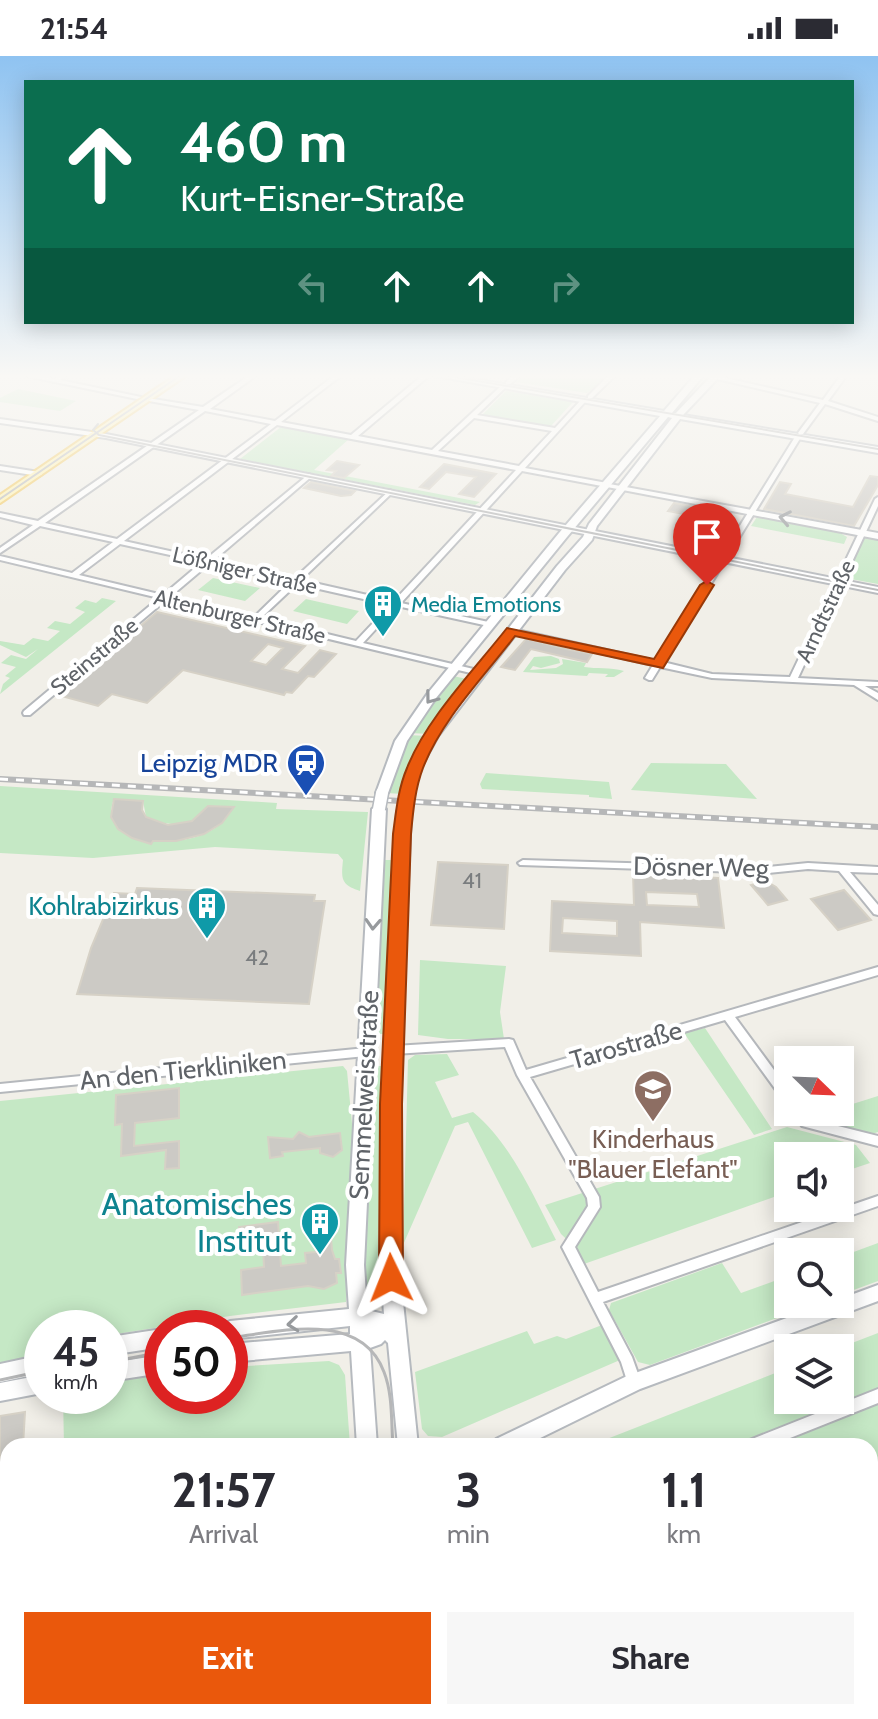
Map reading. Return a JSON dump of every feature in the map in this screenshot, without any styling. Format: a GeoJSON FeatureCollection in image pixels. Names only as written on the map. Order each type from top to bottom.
{"type":"FeatureCollection","features":[{"type":"Feature","properties":{"kind":"main road"},"geometry":{"type":"LineString","coordinates":[[0,488],[53,453]]}},
{"type":"Feature","properties":{"kind":"main road"},"geometry":{"type":"LineString","coordinates":[[0,500],[70,453]]}},
{"type":"Feature","properties":{"kind":"main road","name":"Semmelweisstraße"},"geometry":{"type":"LineString","coordinates":[[366,1438],[355,1265],[382,793],[391,763],[405,734],[455,667],[633,453]]}},
{"type":"Feature","properties":{"kind":"main road","name":"Semmelweisstraße"},"geometry":{"type":"LineString","coordinates":[[390,1320],[394,1050],[404,811],[415,767],[427,743],[479,673],[649,453]]}},
{"type":"Feature","properties":{"kind":"main road"},"geometry":{"type":"LineString","coordinates":[[366,1052],[394,1050]]}},
{"type":"Feature","properties":{"kind":"main road"},"geometry":{"type":"LineString","coordinates":[[519,1438],[634,1382],[878,1293]]}},
{"type":"Feature","properties":{"kind":"main road"},"geometry":{"type":"LineString","coordinates":[[248,1328],[357,1317],[390,1320]]}},
{"type":"Feature","properties":{"kind":"main road"},"geometry":{"type":"LineString","coordinates":[[248,1351],[358,1342],[374,1338],[390,1320]]}},
{"type":"Feature","properties":{"kind":"main road"},"geometry":{"type":"LineString","coordinates":[[390,1320],[397,1345],[407,1438]]}},
{"type":"Feature","properties":{"kind":"main road"},"geometry":{"type":"LineString","coordinates":[[0,1373],[24,1368]]}},
{"type":"Feature","properties":{"kind":"main road"},"geometry":{"type":"LineString","coordinates":[[0,1392],[24,1387]]}},
{"type":"Feature","properties":{"kind":"street"},"geometry":{"type":"LineString","coordinates":[[0,557],[39,524],[143,453]]}},
{"type":"Feature","properties":{"kind":"street"},"geometry":{"type":"LineString","coordinates":[[183,453],[878,590]]}},
{"type":"Feature","properties":{"kind":"street"},"geometry":{"type":"LineString","coordinates":[[73,576],[236,453]]}},
{"type":"Feature","properties":{"kind":"street"},"geometry":{"type":"LineString","coordinates":[[437,453],[878,536]]}},
{"type":"Feature","properties":{"kind":"street"},"geometry":{"type":"LineString","coordinates":[[358,644],[534,453]]}},
{"type":"Feature","properties":{"kind":"street"},"geometry":{"type":"LineString","coordinates":[[649,678],[788,453]]}},
{"type":"Feature","properties":{"kind":"street"},"geometry":{"type":"LineString","coordinates":[[0,468],[39,474]]}},
{"type":"Feature","properties":{"kind":"street","name":"Steinstraße"},"geometry":{"type":"LineString","coordinates":[[27,713],[309,476]]}},
{"type":"Feature","properties":{"kind":"street"},"geometry":{"type":"LineString","coordinates":[[256,619],[390,492]]}},
{"type":"Feature","properties":{"kind":"street","name":"Arndtstraße"},"geometry":{"type":"LineString","coordinates":[[793,680],[878,499]]}},
{"type":"Feature","properties":{"kind":"street","name":"Lößniger Straße"},"geometry":{"type":"LineString","coordinates":[[0,515],[490,625]]}},
{"type":"Feature","properties":{"kind":"street","name":"Altenburger Straße"},"geometry":{"type":"LineString","coordinates":[[0,557],[479,673]]}},
{"type":"Feature","properties":{"kind":"street"},"geometry":{"type":"LineString","coordinates":[[512,631],[712,676],[878,684]]}},
{"type":"Feature","properties":{"kind":"street"},"geometry":{"type":"LineString","coordinates":[[856,684],[878,697]]}},
{"type":"Feature","properties":{"kind":"street","name":"Dösner Weg"},"geometry":{"type":"LineString","coordinates":[[523,863],[768,870],[808,866],[878,870]]}},
{"type":"Feature","properties":{"kind":"street"},"geometry":{"type":"LineString","coordinates":[[842,868],[878,912]]}},
{"type":"Feature","properties":{"kind":"street","name":"Tarostraße"},"geometry":{"type":"LineString","coordinates":[[523,1075],[878,971]]}},
{"type":"Feature","properties":{"kind":"street"},"geometry":{"type":"LineString","coordinates":[[728,1016],[774,1079]]}},
{"type":"Feature","properties":{"kind":"street","name":"Semmelweisstraße"},"geometry":{"type":"LineString","coordinates":[[394,1050],[509,1043],[523,1075],[593,1197],[594,1207],[568,1247],[627,1361],[634,1382]]}},
{"type":"Feature","properties":{"kind":"street","name":"An den Tierkliniken"},"geometry":{"type":"LineString","coordinates":[[0,1088],[366,1052]]}},
{"type":"Feature","properties":{"kind":"street"},"geometry":{"type":"LineString","coordinates":[[818,1126],[878,1141]]}},
{"type":"Feature","properties":{"kind":"street"},"geometry":{"type":"LineString","coordinates":[[594,1299],[878,1201]]}},
{"type":"Feature","properties":{"kind":"street"},"geometry":{"type":"LineString","coordinates":[[772,1438],[878,1396]]}},
{"type":"Feature","properties":{"kind":"green space"},"geometry":{"type":"Polygon","coordinates":[[[248,453],[334,453],[314,470],[480,502],[475,505],[240,459],[248,453]]]}},
{"type":"Feature","properties":{"kind":"green space"},"geometry":{"type":"Polygon","coordinates":[[[757,517],[847,537],[844,544],[751,526],[757,517]]]}},
{"type":"Feature","properties":{"kind":"green space"},"geometry":{"type":"Polygon","coordinates":[[[864,537],[878,540],[878,584],[845,578],[864,537]]]}},
{"type":"Feature","properties":{"kind":"green space"},"geometry":{"type":"Polygon","coordinates":[[[213,578],[260,588],[245,601],[198,590],[213,578]]]}},
{"type":"Feature","properties":{"kind":"green space"},"geometry":{"type":"Polygon","coordinates":[[[102,598],[116,601],[0,694],[3,684],[10,678],[5,676],[16,667],[1,663],[11,655],[26,659],[38,649],[26,657],[0,645],[0,641],[24,645],[33,638],[48,641],[60,631],[47,628],[55,621],[70,624],[85,612],[75,608],[85,600],[96,603],[102,598]]]}},
{"type":"Feature","properties":{"kind":"green space"},"geometry":{"type":"Polygon","coordinates":[[[306,599],[359,611],[347,624],[293,611],[306,599]]]}},
{"type":"Feature","properties":{"kind":"green space"},"geometry":{"type":"Polygon","coordinates":[[[534,657],[559,659],[560,663],[541,668],[533,666],[530,670],[556,668],[563,664],[562,659],[586,663],[584,667],[624,671],[614,677],[605,677],[608,674],[589,673],[587,676],[523,672],[534,657]]]}},
{"type":"Feature","properties":{"kind":"green space"},"geometry":{"type":"Polygon","coordinates":[[[453,676],[467,679],[429,734],[410,733],[453,676]]]}},
{"type":"Feature","properties":{"kind":"green space"},"geometry":{"type":"Polygon","coordinates":[[[408,735],[427,736],[403,794],[386,793],[408,735]]]}},
{"type":"Feature","properties":{"kind":"green space"},"geometry":{"type":"Polygon","coordinates":[[[651,763],[726,764],[757,799],[631,790],[651,763]]]}},
{"type":"Feature","properties":{"kind":"green space"},"geometry":{"type":"Polygon","coordinates":[[[486,773],[609,782],[612,799],[482,789],[480,784],[486,773]]]}},
{"type":"Feature","properties":{"kind":"green space"},"geometry":{"type":"Polygon","coordinates":[[[0,786],[277,803],[276,809],[368,812],[360,891],[344,880],[343,860],[338,854],[215,847],[93,858],[0,853],[0,786]],[[114,799],[112,817],[126,834],[151,844],[153,841],[176,841],[199,836],[219,825],[233,807],[208,806],[196,819],[171,824],[146,817],[143,801],[114,799]]]}},
{"type":"Feature","properties":{"kind":"green space"},"geometry":{"type":"Polygon","coordinates":[[[380,860],[396,860],[390,1034],[372,1034],[380,860]]]}},
{"type":"Feature","properties":{"kind":"green space"},"geometry":{"type":"Polygon","coordinates":[[[420,960],[506,966],[500,1012],[504,1039],[448,1039],[418,1035],[420,960]]]}},
{"type":"Feature","properties":{"kind":"green space"},"geometry":{"type":"Polygon","coordinates":[[[705,1028],[772,1129],[754,1135],[684,1033],[705,1028]]]}},
{"type":"Feature","properties":{"kind":"green space"},"geometry":{"type":"Polygon","coordinates":[[[447,1054],[459,1075],[435,1082],[452,1118],[473,1112],[499,1139],[556,1240],[532,1248],[468,1122],[455,1126],[403,1245],[408,1060],[415,1055],[447,1054]]]}},
{"type":"Feature","properties":{"kind":"green space"},"geometry":{"type":"Polygon","coordinates":[[[343,1066],[347,1071],[353,1134],[346,1302],[248,1314],[248,1310],[144,1310],[144,1330],[128,1332],[128,1310],[24,1310],[24,1360],[0,1365],[0,1101],[343,1066]]]}},
{"type":"Feature","properties":{"kind":"green space"},"geometry":{"type":"Polygon","coordinates":[[[371,1066],[385,1066],[386,1295],[362,1297],[371,1066]]]}},
{"type":"Feature","properties":{"kind":"green space"},"geometry":{"type":"Polygon","coordinates":[[[878,1096],[878,1132],[866,1136],[832,1126],[854,1126],[854,1104],[878,1096]]]}},
{"type":"Feature","properties":{"kind":"green space"},"geometry":{"type":"Polygon","coordinates":[[[787,1127],[844,1142],[774,1142],[774,1197],[584,1264],[578,1250],[561,1234],[545,1205],[787,1127]]]}},
{"type":"Feature","properties":{"kind":"green space"},"geometry":{"type":"Polygon","coordinates":[[[854,1144],[856,1145],[870,1163],[854,1168],[854,1144]]]}},
{"type":"Feature","properties":{"kind":"green space"},"geometry":{"type":"Polygon","coordinates":[[[878,1243],[878,1281],[854,1290],[854,1252],[878,1243]]]}},
{"type":"Feature","properties":{"kind":"green space"},"geometry":{"type":"Polygon","coordinates":[[[722,1263],[741,1293],[774,1281],[774,1318],[777,1318],[650,1365],[638,1362],[609,1310],[611,1303],[722,1263]]]}},
{"type":"Feature","properties":{"kind":"green space"},"geometry":{"type":"Polygon","coordinates":[[[602,1325],[620,1360],[442,1437],[428,1436],[422,1429],[415,1372],[527,1331],[534,1344],[557,1336],[566,1339],[602,1325]]]}},
{"type":"Feature","properties":{"kind":"green space"},"geometry":{"type":"Polygon","coordinates":[[[878,1333],[878,1438],[609,1438],[774,1373],[774,1414],[854,1414],[854,1342],[878,1333]]]}},
{"type":"Feature","properties":{"kind":"green space"},"geometry":{"type":"Polygon","coordinates":[[[329,1361],[339,1365],[345,1375],[349,1438],[64,1438],[63,1414],[128,1414],[128,1375],[144,1374],[144,1414],[248,1414],[248,1366],[329,1361]]]}},
{"type":"Feature","properties":{"kind":"building"},"geometry":{"type":"Polygon","coordinates":[[[337,461],[359,465],[344,478],[331,476],[336,471],[327,470],[337,461]]]}},
{"type":"Feature","properties":{"kind":"building"},"geometry":{"type":"Polygon","coordinates":[[[444,464],[496,474],[474,497],[459,494],[476,477],[446,472],[429,489],[420,487],[444,464]]]}},
{"type":"Feature","properties":{"kind":"building"},"geometry":{"type":"Polygon","coordinates":[[[870,476],[878,477],[878,485],[854,526],[764,509],[780,482],[791,484],[785,494],[853,507],[870,476]]]}},
{"type":"Feature","properties":{"kind":"building"},"geometry":{"type":"Polygon","coordinates":[[[311,482],[355,491],[351,495],[341,496],[304,488],[311,482]]]}},
{"type":"Feature","properties":{"kind":"building"},"geometry":{"type":"Polygon","coordinates":[[[674,503],[716,511],[711,519],[668,511],[674,503]]]}},
{"type":"Feature","properties":{"kind":"building"},"geometry":{"type":"Polygon","coordinates":[[[157,612],[305,646],[282,669],[298,673],[320,650],[336,654],[314,677],[308,676],[292,693],[286,692],[284,695],[183,670],[147,703],[112,694],[98,706],[58,695],[157,612]],[[268,644],[251,661],[266,665],[283,648],[268,644]]]}},
{"type":"Feature","properties":{"kind":"building"},"geometry":{"type":"Polygon","coordinates":[[[526,639],[592,654],[587,662],[531,649],[515,670],[501,667],[526,639]]]}},
{"type":"Feature","properties":{"kind":"building"},"geometry":{"type":"Polygon","coordinates":[[[114,799],[143,801],[142,810],[146,817],[168,825],[192,821],[208,806],[234,807],[222,823],[204,834],[176,841],[153,841],[151,844],[132,838],[118,829],[111,817],[114,799]]]}},
{"type":"Feature","properties":{"kind":"building"},"geometry":{"type":"Polygon","coordinates":[[[438,862],[508,865],[504,929],[431,925],[438,862]]]}},
{"type":"Feature","properties":{"kind":"building"},"geometry":{"type":"Polygon","coordinates":[[[633,873],[718,878],[724,928],[640,922],[641,956],[550,951],[552,901],[634,905],[633,873]],[[646,892],[647,905],[699,907],[697,894],[646,892]],[[563,918],[562,933],[617,936],[617,921],[563,918]]]}},
{"type":"Feature","properties":{"kind":"building"},"geometry":{"type":"Polygon","coordinates":[[[766,881],[787,900],[768,905],[751,885],[766,881]]]}},
{"type":"Feature","properties":{"kind":"building","name":"Kohlrabizirkus"},"geometry":{"type":"Polygon","coordinates":[[[137,888],[315,895],[314,901],[325,901],[309,1004],[77,994],[91,948],[114,893],[135,894],[137,888]]]}},
{"type":"Feature","properties":{"kind":"building"},"geometry":{"type":"Polygon","coordinates":[[[844,890],[871,920],[838,930],[811,899],[844,890]]]}},
{"type":"Feature","properties":{"kind":"building"},"geometry":{"type":"Polygon","coordinates":[[[179,1088],[179,1118],[135,1123],[134,1146],[179,1141],[179,1168],[165,1169],[166,1150],[121,1156],[122,1124],[115,1125],[116,1095],[179,1088]]]}},
{"type":"Feature","properties":{"kind":"building"},"geometry":{"type":"Polygon","coordinates":[[[299,1132],[309,1137],[340,1133],[342,1150],[333,1157],[320,1153],[320,1148],[282,1152],[283,1156],[270,1158],[268,1137],[293,1139],[299,1132]]]}},
{"type":"Feature","properties":{"kind":"building","name":"Anatomisches Institut"},"geometry":{"type":"Polygon","coordinates":[[[329,1215],[332,1250],[335,1259],[339,1259],[341,1273],[336,1273],[337,1283],[324,1289],[308,1286],[242,1295],[241,1270],[264,1267],[263,1247],[240,1250],[239,1227],[278,1222],[281,1266],[306,1263],[305,1253],[316,1252],[314,1231],[309,1232],[308,1219],[329,1215]]]}},
{"type":"Feature","properties":{"kind":"building"},"geometry":{"type":"Polygon","coordinates":[[[24,1412],[23,1438],[0,1438],[0,1416],[24,1412]]]}},
{"type":"Feature","properties":{"kind":"tram line"},"geometry":{"type":"LineString","coordinates":[[0,499],[68,453]]}},
{"type":"Feature","properties":{"kind":"tram line"},"geometry":{"type":"LineString","coordinates":[[187,453],[878,590]]}},
{"type":"Feature","properties":{"kind":"tram line"},"geometry":{"type":"LineString","coordinates":[[248,1335],[317,1329],[338,1332],[357,1340],[373,1352],[384,1372],[390,1399],[392,1438]]}},
{"type":"Feature","properties":{"kind":"tram line"},"geometry":{"type":"LineString","coordinates":[[128,1359],[144,1355]]}},
{"type":"Feature","properties":{"kind":"tram line"},"geometry":{"type":"LineString","coordinates":[[0,1380],[24,1375]]}},
{"type":"Feature","properties":{"kind":"railway"},"geometry":{"type":"LineString","coordinates":[[0,779],[878,827]]}},
{"type":"Feature","properties":{"kind":"place","name":"Media Emotions"},"geometry":{"type":"Point","coordinates":[383,638]}},
{"type":"Feature","properties":{"kind":"place","name":"Leipzig MDR"},"geometry":{"type":"Point","coordinates":[306,797]}},
{"type":"Feature","properties":{"kind":"place","name":"Kohlrabizirkus"},"geometry":{"type":"Point","coordinates":[207,940]}},
{"type":"Feature","properties":{"kind":"place","name":"Kinderhaus \"Blauer Elefant\""},"geometry":{"type":"Point","coordinates":[653,1123]}},
{"type":"Feature","properties":{"kind":"place","name":"Anatomisches Institut"},"geometry":{"type":"Point","coordinates":[320,1256]}},
{"type":"Feature","properties":{"kind":"route"},"geometry":{"type":"LineString","coordinates":[[391,1278],[391,1104],[402,834],[407,794],[415,767],[449,711],[512,631],[658,665],[707,585]]}}]}
